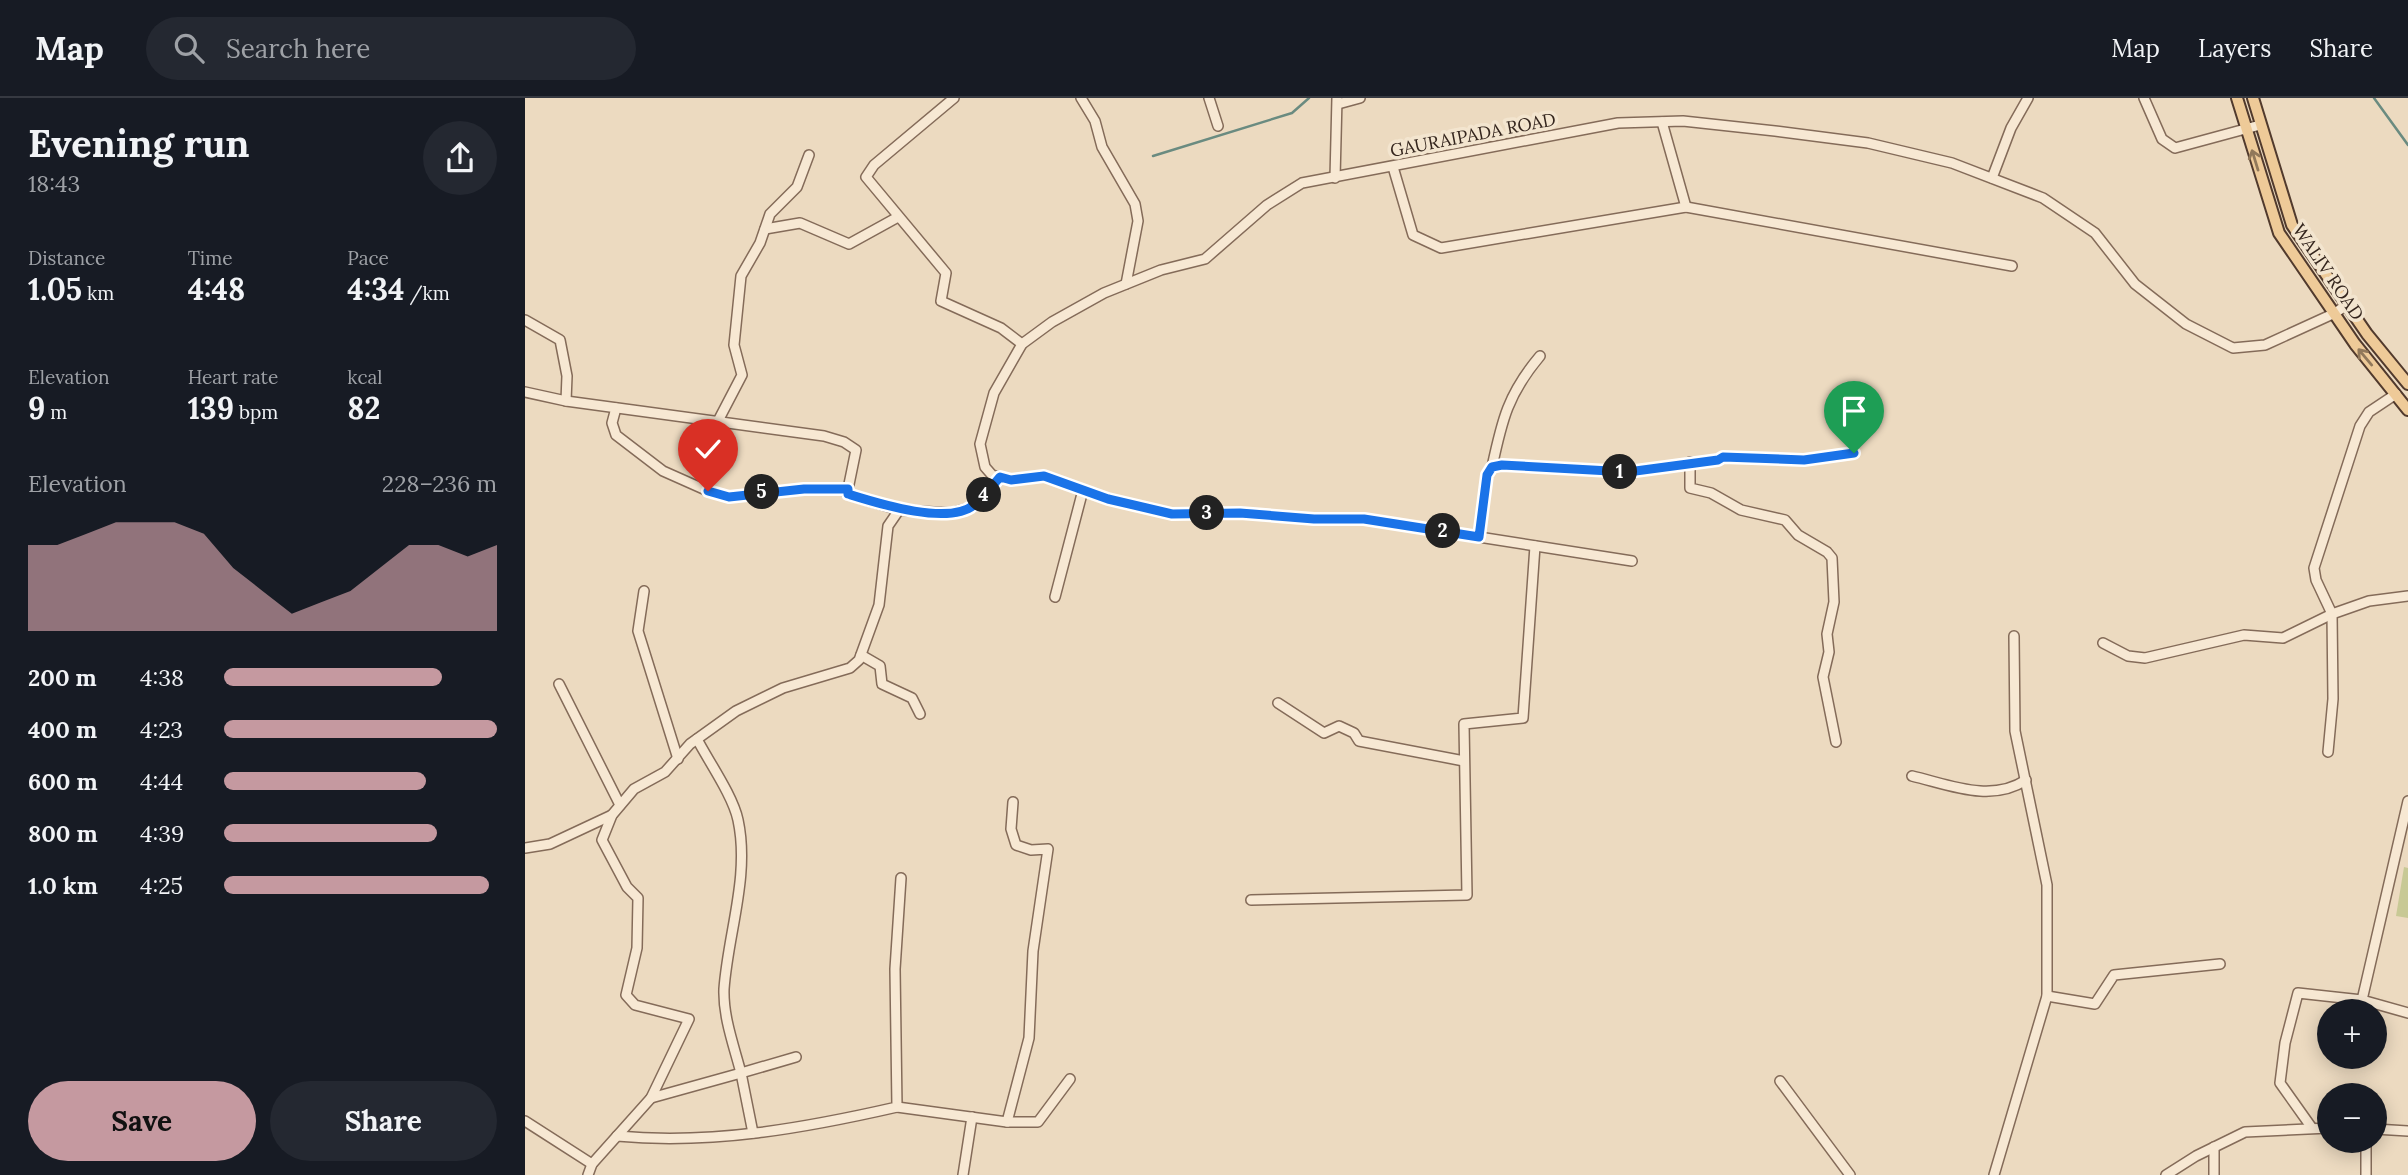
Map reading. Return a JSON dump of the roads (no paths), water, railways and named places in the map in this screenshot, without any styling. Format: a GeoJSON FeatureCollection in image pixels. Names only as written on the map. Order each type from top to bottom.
{"type":"FeatureCollection","features":[{"type":"Feature","properties":{"kind":"main road","name":"WALIV ROAD"},"geometry":{"type":"LineString","coordinates":[[2237,98],[2279,233],[2355,344],[2408,410]]}},
{"type":"Feature","properties":{"kind":"main road","name":"WALIV ROAD"},"geometry":{"type":"LineString","coordinates":[[2253,98],[2292,225],[2367,334],[2408,384]]}},
{"type":"Feature","properties":{"kind":"street"},"geometry":{"type":"LineString","coordinates":[[954,98],[868,172],[866,177],[869,185],[946,273],[941,301],[1001,328],[1022,344]]}},
{"type":"Feature","properties":{"kind":"street"},"geometry":{"type":"LineString","coordinates":[[1081,98],[1095,121],[1102,147],[1135,204],[1138,220],[1126,284]]}},
{"type":"Feature","properties":{"kind":"street"},"geometry":{"type":"LineString","coordinates":[[1209,98],[1218,125]]}},
{"type":"Feature","properties":{"kind":"street"},"geometry":{"type":"LineString","coordinates":[[1335,177],[1337,101],[1360,98]]}},
{"type":"Feature","properties":{"kind":"street"},"geometry":{"type":"LineString","coordinates":[[1992,178],[2011,128],[2028,98]]}},
{"type":"Feature","properties":{"kind":"street"},"geometry":{"type":"LineString","coordinates":[[2144,98],[2162,139],[2175,148],[2260,125]]}},
{"type":"Feature","properties":{"kind":"street"},"geometry":{"type":"LineString","coordinates":[[1663,122],[1686,207]]}},
{"type":"Feature","properties":{"kind":"street","name":"GAURAIPADA ROAD"},"geometry":{"type":"LineString","coordinates":[[1000,477],[992,475],[985,467],[980,444],[994,393],[1022,344],[1052,322],[1126,284],[1205,258],[1279,198],[1303,183],[1618,123],[1663,122],[1762,129],[1868,143],[1952,163],[2043,198],[2095,233],[2135,284],[2186,324],[2233,348],[2265,345],[2335,313],[2348,304]]}},
{"type":"Feature","properties":{"kind":"street"},"geometry":{"type":"LineString","coordinates":[[718,421],[742,374],[734,345],[741,276],[773,208],[797,187],[803,177],[809,155]]}},
{"type":"Feature","properties":{"kind":"street"},"geometry":{"type":"LineString","coordinates":[[1393,167],[1413,235],[1441,248],[1686,207],[2012,266]]}},
{"type":"Feature","properties":{"kind":"street"},"geometry":{"type":"LineString","coordinates":[[765,229],[800,223],[849,244],[898,217]]}},
{"type":"Feature","properties":{"kind":"street"},"geometry":{"type":"LineString","coordinates":[[525,320],[560,340],[567,376],[566,401]]}},
{"type":"Feature","properties":{"kind":"street"},"geometry":{"type":"LineString","coordinates":[[1479,537],[1487,475],[1492,467],[1502,422],[1517,384],[1540,356]]}},
{"type":"Feature","properties":{"kind":"street"},"geometry":{"type":"LineString","coordinates":[[525,392],[566,401],[824,436],[844,442],[856,450],[848,494],[899,510],[951,513],[973,507],[1000,477],[1011,480],[1044,476],[1083,490],[1172,514],[1240,513],[1314,519],[1364,519],[1632,561]]}},
{"type":"Feature","properties":{"kind":"street"},"geometry":{"type":"LineString","coordinates":[[2328,752],[2333,699],[2332,614],[2316,580],[2316,556],[2360,426],[2369,412],[2396,394]]}},
{"type":"Feature","properties":{"kind":"street"},"geometry":{"type":"LineString","coordinates":[[616,408],[612,424],[616,435],[663,471],[708,491],[729,497],[804,489],[848,489]]}},
{"type":"Feature","properties":{"kind":"street"},"geometry":{"type":"LineString","coordinates":[[1492,467],[1502,465],[1628,472],[1718,460],[1723,457],[1804,460],[1854,453]]}},
{"type":"Feature","properties":{"kind":"street"},"geometry":{"type":"LineString","coordinates":[[1690,462],[1690,488],[1711,493],[1741,510],[1785,520],[1798,535],[1828,552],[1832,558],[1834,601],[1827,635],[1829,652],[1823,677],[1836,742]]}},
{"type":"Feature","properties":{"kind":"street"},"geometry":{"type":"LineString","coordinates":[[1055,597],[1083,490]]}},
{"type":"Feature","properties":{"kind":"street"},"geometry":{"type":"LineString","coordinates":[[588,1175],[592,1164],[651,1098],[689,1019],[635,1004],[627,995],[637,948],[638,898],[627,887],[602,840],[612,815],[634,789],[665,772],[697,739],[736,710],[783,688],[850,668],[861,655],[884,580],[888,526],[899,510]]}},
{"type":"Feature","properties":{"kind":"street"},"geometry":{"type":"LineString","coordinates":[[1251,900],[1467,895],[1464,724],[1523,718],[1535,546]]}},
{"type":"Feature","properties":{"kind":"street"},"geometry":{"type":"LineString","coordinates":[[644,591],[638,631],[678,759]]}},
{"type":"Feature","properties":{"kind":"street"},"geometry":{"type":"LineString","coordinates":[[2103,643],[2127,656],[2145,658],[2244,635],[2283,638],[2332,614],[2369,601],[2408,596]]}},
{"type":"Feature","properties":{"kind":"street"},"geometry":{"type":"LineString","coordinates":[[1994,1175],[2047,996],[2047,885],[2015,731],[2014,636]]}},
{"type":"Feature","properties":{"kind":"street"},"geometry":{"type":"LineString","coordinates":[[861,655],[880,666],[882,684],[912,698],[920,714]]}},
{"type":"Feature","properties":{"kind":"street"},"geometry":{"type":"LineString","coordinates":[[559,684],[620,805]]}},
{"type":"Feature","properties":{"kind":"street"},"geometry":{"type":"LineString","coordinates":[[1278,703],[1324,733],[1339,726],[1354,733],[1359,741],[1464,761]]}},
{"type":"Feature","properties":{"kind":"street"},"geometry":{"type":"LineString","coordinates":[[697,739],[737,816],[742,839],[734,927],[724,993],[753,1133]]}},
{"type":"Feature","properties":{"kind":"street"},"geometry":{"type":"LineString","coordinates":[[1912,776],[1980,792],[2002,791],[2027,780]]}},
{"type":"Feature","properties":{"kind":"street"},"geometry":{"type":"LineString","coordinates":[[2362,999],[2408,801]]}},
{"type":"Feature","properties":{"kind":"street"},"geometry":{"type":"LineString","coordinates":[[1007,1122],[1030,1038],[1033,951],[1048,849],[1031,850],[1016,845],[1011,829],[1013,802]]}},
{"type":"Feature","properties":{"kind":"street"},"geometry":{"type":"LineString","coordinates":[[525,848],[550,844],[612,815]]}},
{"type":"Feature","properties":{"kind":"street"},"geometry":{"type":"LineString","coordinates":[[897,1107],[895,969],[901,878]]}},
{"type":"Feature","properties":{"kind":"street"},"geometry":{"type":"LineString","coordinates":[[2047,996],[2095,1004],[2114,975],[2220,964]]}},
{"type":"Feature","properties":{"kind":"street"},"geometry":{"type":"LineString","coordinates":[[2312,1128],[2280,1083],[2285,1043],[2298,993],[2353,999]]}},
{"type":"Feature","properties":{"kind":"street"},"geometry":{"type":"LineString","coordinates":[[2387,1007],[2408,1013]]}},
{"type":"Feature","properties":{"kind":"street"},"geometry":{"type":"LineString","coordinates":[[651,1098],[796,1057]]}},
{"type":"Feature","properties":{"kind":"street"},"geometry":{"type":"LineString","coordinates":[[617,1136],[702,1139],[831,1122],[897,1107],[1007,1122],[1038,1122],[1070,1079]]}},
{"type":"Feature","properties":{"kind":"street"},"geometry":{"type":"LineString","coordinates":[[1780,1081],[1850,1175]]}},
{"type":"Feature","properties":{"kind":"street"},"geometry":{"type":"LineString","coordinates":[[963,1175],[972,1117]]}},
{"type":"Feature","properties":{"kind":"street"},"geometry":{"type":"LineString","coordinates":[[525,1121],[592,1164]]}},
{"type":"Feature","properties":{"kind":"street"},"geometry":{"type":"LineString","coordinates":[[2166,1175],[2245,1132],[2317,1128]]}},
{"type":"Feature","properties":{"kind":"street"},"geometry":{"type":"LineString","coordinates":[[2387,1130],[2408,1131]]}},
{"type":"Feature","properties":{"kind":"street"},"geometry":{"type":"LineString","coordinates":[[2214,1147],[2214,1175]]}},
{"type":"Feature","properties":{"kind":"street"},"geometry":{"type":"LineString","coordinates":[[2366,1153],[2367,1175]]}},
{"type":"Feature","properties":{"kind":"waterway"},"geometry":{"type":"LineString","coordinates":[[1153,156],[1292,113],[1309,98]]}},
{"type":"Feature","properties":{"kind":"waterway"},"geometry":{"type":"LineString","coordinates":[[2374,98],[2408,145]]}}]}
